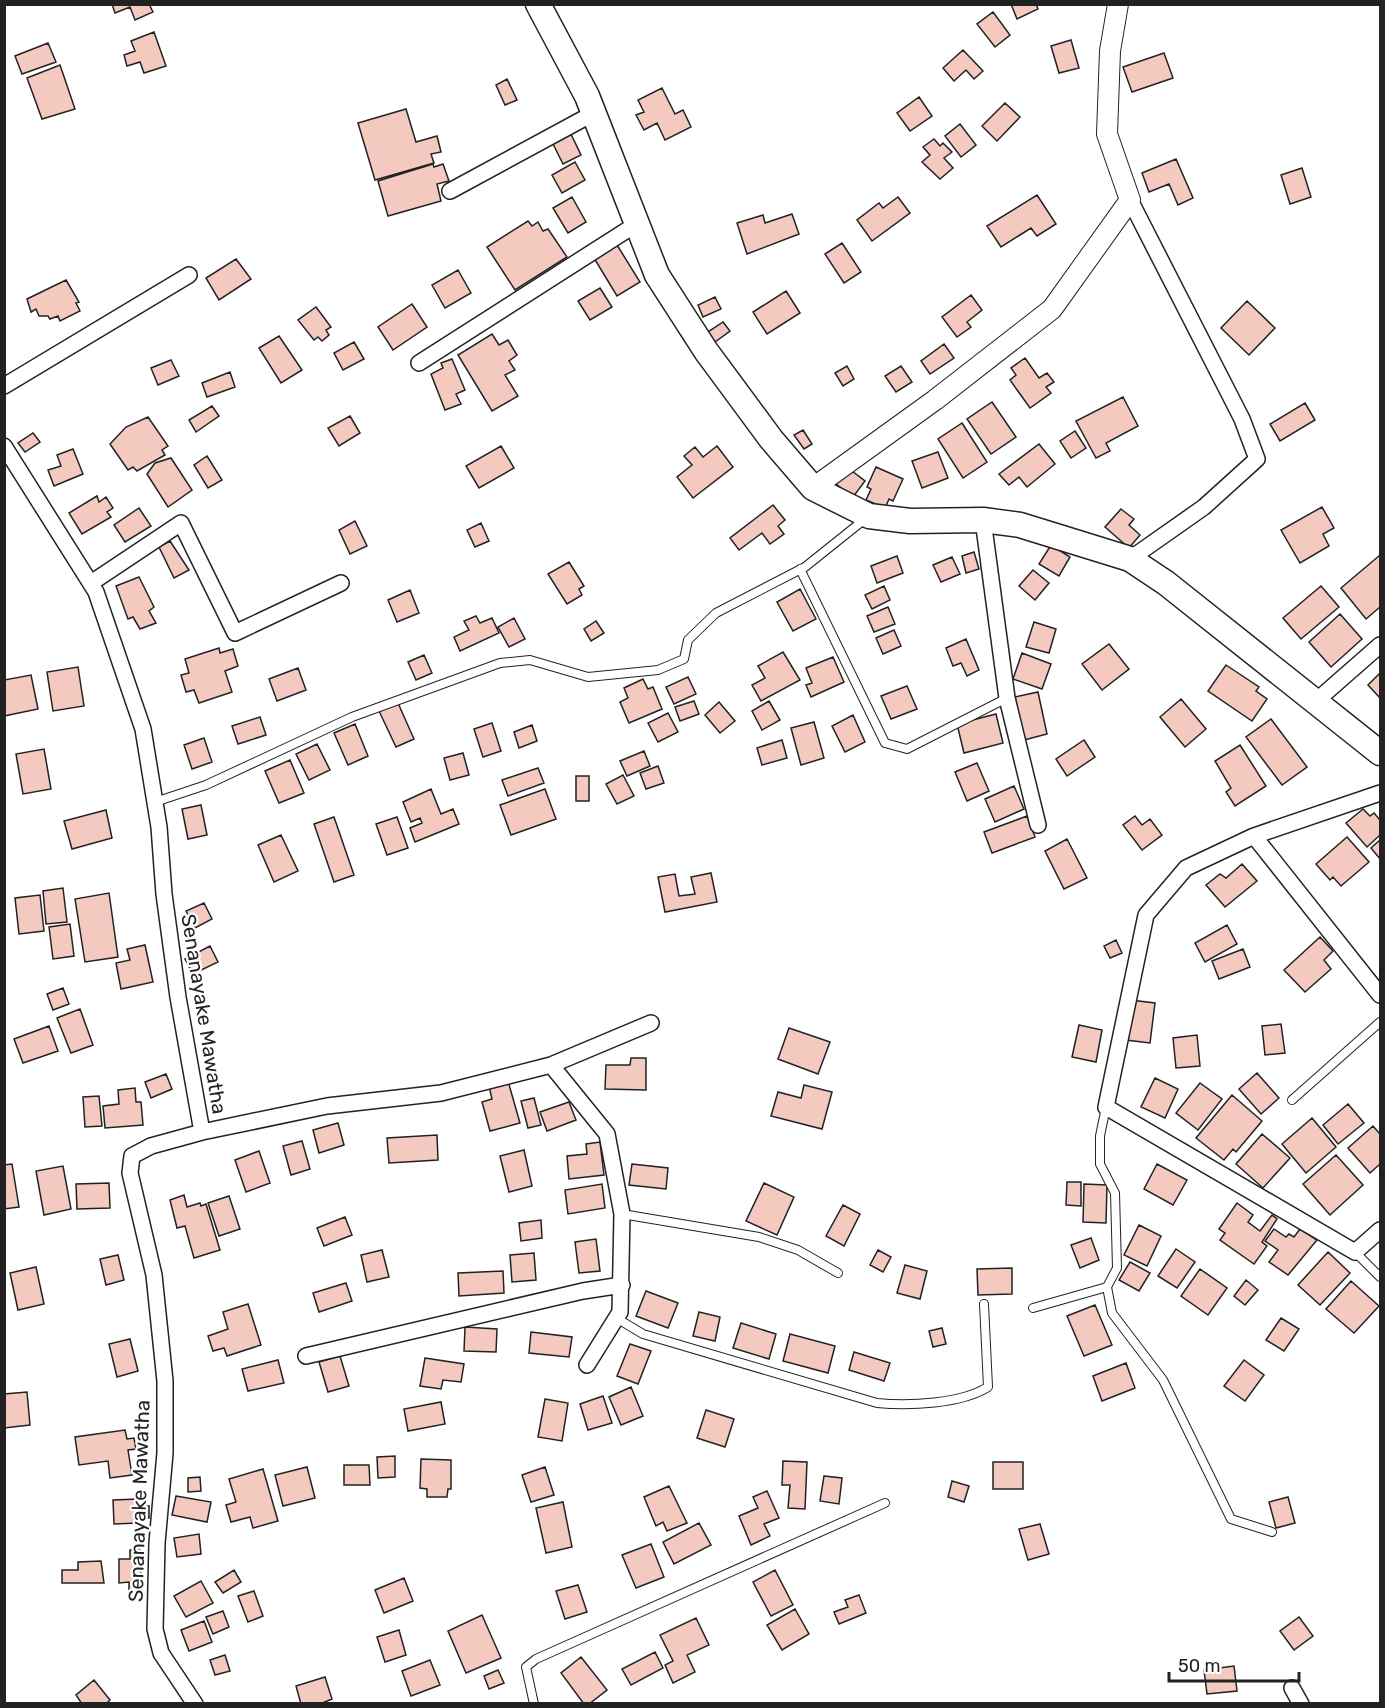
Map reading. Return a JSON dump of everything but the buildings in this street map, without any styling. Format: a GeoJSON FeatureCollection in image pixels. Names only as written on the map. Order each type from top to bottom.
{"type":"FeatureCollection","features":[{"type":"Feature","properties":{"kind":"main road"},"geometry":{"type":"LineString","coordinates":[[538,4],[594,113],[657,275],[706,351],[771,439],[813,488],[869,516],[910,520],[983,520],[1020,525],[1130,559],[1166,583],[1380,753]]}},
{"type":"Feature","properties":{"kind":"street"},"geometry":{"type":"LineString","coordinates":[[1118,4],[1110,51],[1107,134],[1130,200],[1242,419],[1257,459],[1204,507],[1130,559]]}},
{"type":"Feature","properties":{"kind":"street"},"geometry":{"type":"LineString","coordinates":[[450,191],[594,113]]}},
{"type":"Feature","properties":{"kind":"street"},"geometry":{"type":"LineString","coordinates":[[813,488],[935,400],[1052,309],[1130,200]]}},
{"type":"Feature","properties":{"kind":"street"},"geometry":{"type":"LineString","coordinates":[[419,363],[638,224]]}},
{"type":"Feature","properties":{"kind":"street"},"geometry":{"type":"LineString","coordinates":[[4,386],[189,275]]}},
{"type":"Feature","properties":{"kind":"street","name":"Senanayake Mawatha"},"geometry":{"type":"LineString","coordinates":[[4,446],[91,583],[143,729],[155,802],[175,974],[202,1132],[151,1146],[132,1156],[130,1173],[154,1275],[165,1381],[165,1453],[157,1543],[155,1629],[161,1653],[195,1704]]}},
{"type":"Feature","properties":{"kind":"street"},"geometry":{"type":"LineString","coordinates":[[983,520],[1007,698],[1038,825]]}},
{"type":"Feature","properties":{"kind":"street"},"geometry":{"type":"LineString","coordinates":[[91,583],[181,523],[236,633],[341,583]]}},
{"type":"Feature","properties":{"kind":"street"},"geometry":{"type":"LineString","coordinates":[[1316,702],[1380,645]]}},
{"type":"Feature","properties":{"kind":"street"},"geometry":{"type":"LineString","coordinates":[[1380,793],[1254,836],[1186,868],[1146,915],[1106,1107],[1355,1252],[1380,1230]]}},
{"type":"Feature","properties":{"kind":"street"},"geometry":{"type":"LineString","coordinates":[[1254,836],[1380,995]]}},
{"type":"Feature","properties":{"kind":"street"},"geometry":{"type":"LineString","coordinates":[[202,1132],[327,1106],[441,1094],[551,1065],[651,1023]]}},
{"type":"Feature","properties":{"kind":"street"},"geometry":{"type":"LineString","coordinates":[[551,1065],[607,1134],[622,1214],[622,1285],[618,1319],[587,1365]]}},
{"type":"Feature","properties":{"kind":"street"},"geometry":{"type":"LineString","coordinates":[[306,1356],[583,1291],[622,1285]]}},
{"type":"Feature","properties":{"kind":"street"},"geometry":{"type":"LineString","coordinates":[[1292,1688],[1301,1704]]}},
{"type":"Feature","properties":{"kind":"lane"},"geometry":{"type":"LineString","coordinates":[[155,802],[206,785],[352,717],[501,663],[530,660],[588,677],[658,670],[684,659],[688,640],[716,613],[800,569],[869,516]]}},
{"type":"Feature","properties":{"kind":"lane"},"geometry":{"type":"LineString","coordinates":[[800,569],[885,743],[907,749],[1007,698]]}},
{"type":"Feature","properties":{"kind":"lane"},"geometry":{"type":"LineString","coordinates":[[1292,1100],[1380,1022]]}},
{"type":"Feature","properties":{"kind":"lane"},"geometry":{"type":"LineString","coordinates":[[1106,1107],[1100,1136],[1100,1164],[1115,1193],[1117,1268],[1107,1287],[1112,1312],[1162,1380],[1231,1519],[1272,1532]]}},
{"type":"Feature","properties":{"kind":"lane"},"geometry":{"type":"LineString","coordinates":[[622,1214],[759,1238],[798,1250],[838,1273]]}},
{"type":"Feature","properties":{"kind":"lane"},"geometry":{"type":"LineString","coordinates":[[1355,1252],[1380,1277]]}},
{"type":"Feature","properties":{"kind":"lane"},"geometry":{"type":"LineString","coordinates":[[1033,1308],[1107,1287]]}},
{"type":"Feature","properties":{"kind":"lane"},"geometry":{"type":"LineString","coordinates":[[618,1319],[644,1334],[877,1403],[908,1406],[977,1394],[988,1387],[984,1304]]}},
{"type":"Feature","properties":{"kind":"lane"},"geometry":{"type":"LineString","coordinates":[[534,1704],[526,1667],[536,1659],[885,1503]]}}]}
